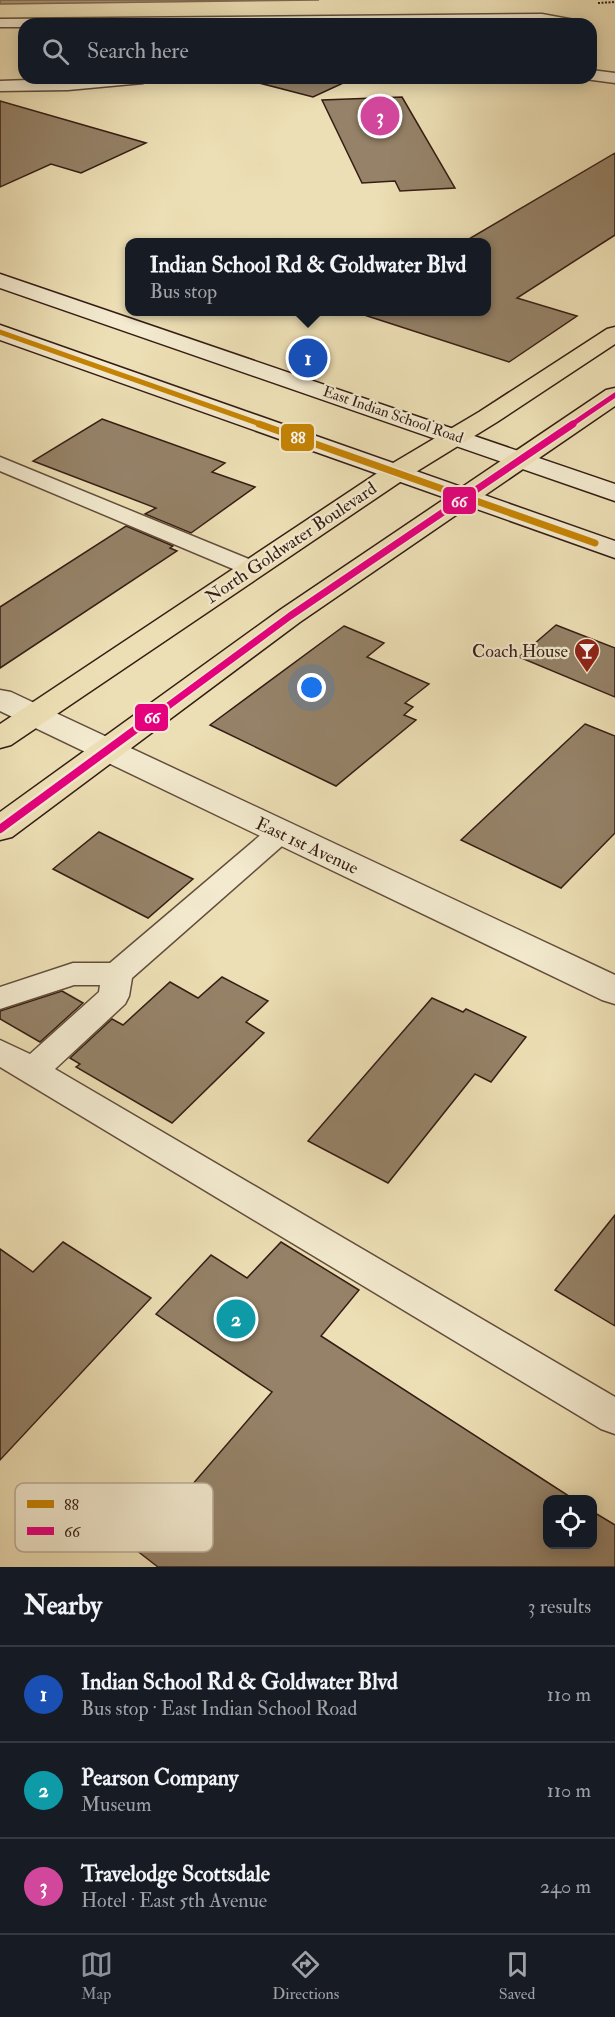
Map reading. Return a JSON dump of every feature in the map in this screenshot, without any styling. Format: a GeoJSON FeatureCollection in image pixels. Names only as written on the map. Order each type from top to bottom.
{"type":"FeatureCollection","features":[{"type":"Feature","properties":{"kind":"main road"},"geometry":{"type":"LineString","coordinates":[[597,76],[615,78]]}},
{"type":"Feature","properties":{"kind":"main road"},"geometry":{"type":"LineString","coordinates":[[0,86],[79,84]]}},
{"type":"Feature","properties":{"kind":"main road","name":"East Indian School Road"},"geometry":{"type":"LineString","coordinates":[[0,281],[457,436],[615,493]]}},
{"type":"Feature","properties":{"kind":"main road"},"geometry":{"type":"LineString","coordinates":[[0,332],[615,550]]}},
{"type":"Feature","properties":{"kind":"main road","name":"North Goldwater Boulevard"},"geometry":{"type":"LineString","coordinates":[[0,738],[397,472],[615,334]]}},
{"type":"Feature","properties":{"kind":"main road"},"geometry":{"type":"LineString","coordinates":[[0,828],[105,749],[290,616],[615,395]]}},
{"type":"Feature","properties":{"kind":"main road","name":"East 1st Avenue"},"geometry":{"type":"LineString","coordinates":[[0,699],[615,991]]}},
{"type":"Feature","properties":{"kind":"lane"},"geometry":{"type":"LineString","coordinates":[[0,23],[18,23]]}},
{"type":"Feature","properties":{"kind":"lane"},"geometry":{"type":"LineString","coordinates":[[0,464],[254,569]]}},
{"type":"Feature","properties":{"kind":"lane"},"geometry":{"type":"LineString","coordinates":[[0,999],[73,974],[117,974],[280,833]]}},
{"type":"Feature","properties":{"kind":"lane"},"geometry":{"type":"LineString","coordinates":[[32,1071],[114,996],[117,974]]}},
{"type":"Feature","properties":{"kind":"lane"},"geometry":{"type":"LineString","coordinates":[[0,1052],[615,1417]]}},
{"type":"Feature","properties":{"kind":"shaded area"},"geometry":{"type":"Polygon","coordinates":[[[0,0],[319,0],[0,4],[0,0]]]}},
{"type":"Feature","properties":{"kind":"building"},"geometry":{"type":"Polygon","coordinates":[[[263,84],[341,84],[313,97],[263,84]]]}},
{"type":"Feature","properties":{"kind":"building"},"geometry":{"type":"Polygon","coordinates":[[[402,97],[455,188],[400,191],[395,181],[362,183],[322,100],[402,97]]]}},
{"type":"Feature","properties":{"kind":"building"},"geometry":{"type":"Polygon","coordinates":[[[0,101],[146,143],[81,173],[51,164],[0,187],[0,101]]]}},
{"type":"Feature","properties":{"kind":"building"},"geometry":{"type":"Polygon","coordinates":[[[615,153],[615,235],[517,298],[577,316],[509,362],[367,316],[491,316],[491,238],[470,238],[615,153]]]}},
{"type":"Feature","properties":{"kind":"building"},"geometry":{"type":"Polygon","coordinates":[[[102,419],[225,463],[212,472],[255,487],[191,533],[145,514],[156,508],[33,461],[102,419]]]}},
{"type":"Feature","properties":{"kind":"building"},"geometry":{"type":"Polygon","coordinates":[[[126,526],[173,546],[170,548],[177,551],[0,668],[0,607],[126,526]]]}},
{"type":"Feature","properties":{"kind":"building","name":"Coach House"},"geometry":{"type":"Polygon","coordinates":[[[556,625],[615,648],[615,697],[519,657],[556,625]]]}},
{"type":"Feature","properties":{"kind":"building"},"geometry":{"type":"Polygon","coordinates":[[[344,626],[384,643],[367,657],[429,684],[405,703],[413,707],[404,715],[416,720],[336,786],[210,725],[344,626]]]}},
{"type":"Feature","properties":{"kind":"building"},"geometry":{"type":"Polygon","coordinates":[[[585,724],[615,736],[615,833],[561,888],[461,840],[585,724]]]}},
{"type":"Feature","properties":{"kind":"building"},"geometry":{"type":"Polygon","coordinates":[[[99,832],[193,879],[148,918],[53,869],[99,832]]]}},
{"type":"Feature","properties":{"kind":"building"},"geometry":{"type":"Polygon","coordinates":[[[222,977],[268,1001],[246,1022],[264,1033],[172,1123],[76,1067],[80,1064],[70,1058],[112,1019],[123,1025],[170,982],[198,998],[222,977]]]}},
{"type":"Feature","properties":{"kind":"building"},"geometry":{"type":"Polygon","coordinates":[[[62,991],[83,1003],[40,1042],[0,1019],[0,1011],[62,991]]]}},
{"type":"Feature","properties":{"kind":"building"},"geometry":{"type":"Polygon","coordinates":[[[432,998],[463,1012],[466,1009],[526,1037],[491,1082],[475,1074],[388,1183],[308,1141],[432,998]]]}},
{"type":"Feature","properties":{"kind":"building"},"geometry":{"type":"Polygon","coordinates":[[[615,1215],[615,1326],[555,1290],[615,1215]]]}},
{"type":"Feature","properties":{"kind":"building"},"geometry":{"type":"Polygon","coordinates":[[[63,1242],[151,1298],[0,1460],[0,1249],[33,1272],[63,1242]]]}},
{"type":"Feature","properties":{"kind":"building"},"geometry":{"type":"Polygon","coordinates":[[[281,1242],[359,1290],[321,1336],[567,1495],[543,1495],[543,1549],[597,1549],[597,1514],[615,1525],[615,1567],[158,1567],[139,1552],[213,1552],[213,1483],[194,1483],[272,1392],[156,1314],[211,1255],[247,1278],[281,1242]]]}},
{"type":"Feature","properties":{"kind":"transit line","name":"88"},"geometry":{"type":"LineString","coordinates":[[0,332],[595,543]]}},
{"type":"Feature","properties":{"kind":"transit line","name":"66"},"geometry":{"type":"LineString","coordinates":[[0,829],[290,616],[615,395]]}},
{"type":"Feature","properties":{"kind":"place","name":"Travelodge Scottsdale"},"geometry":{"type":"Point","coordinates":[380,116]}},
{"type":"Feature","properties":{"kind":"place","name":"Indian School Rd & Goldwater Blvd"},"geometry":{"type":"Point","coordinates":[308,358]}},
{"type":"Feature","properties":{"kind":"place","name":"Coach House"},"geometry":{"type":"Point","coordinates":[587,674]}},
{"type":"Feature","properties":{"kind":"place","name":"Pearson Company"},"geometry":{"type":"Point","coordinates":[236,1319]}}]}
